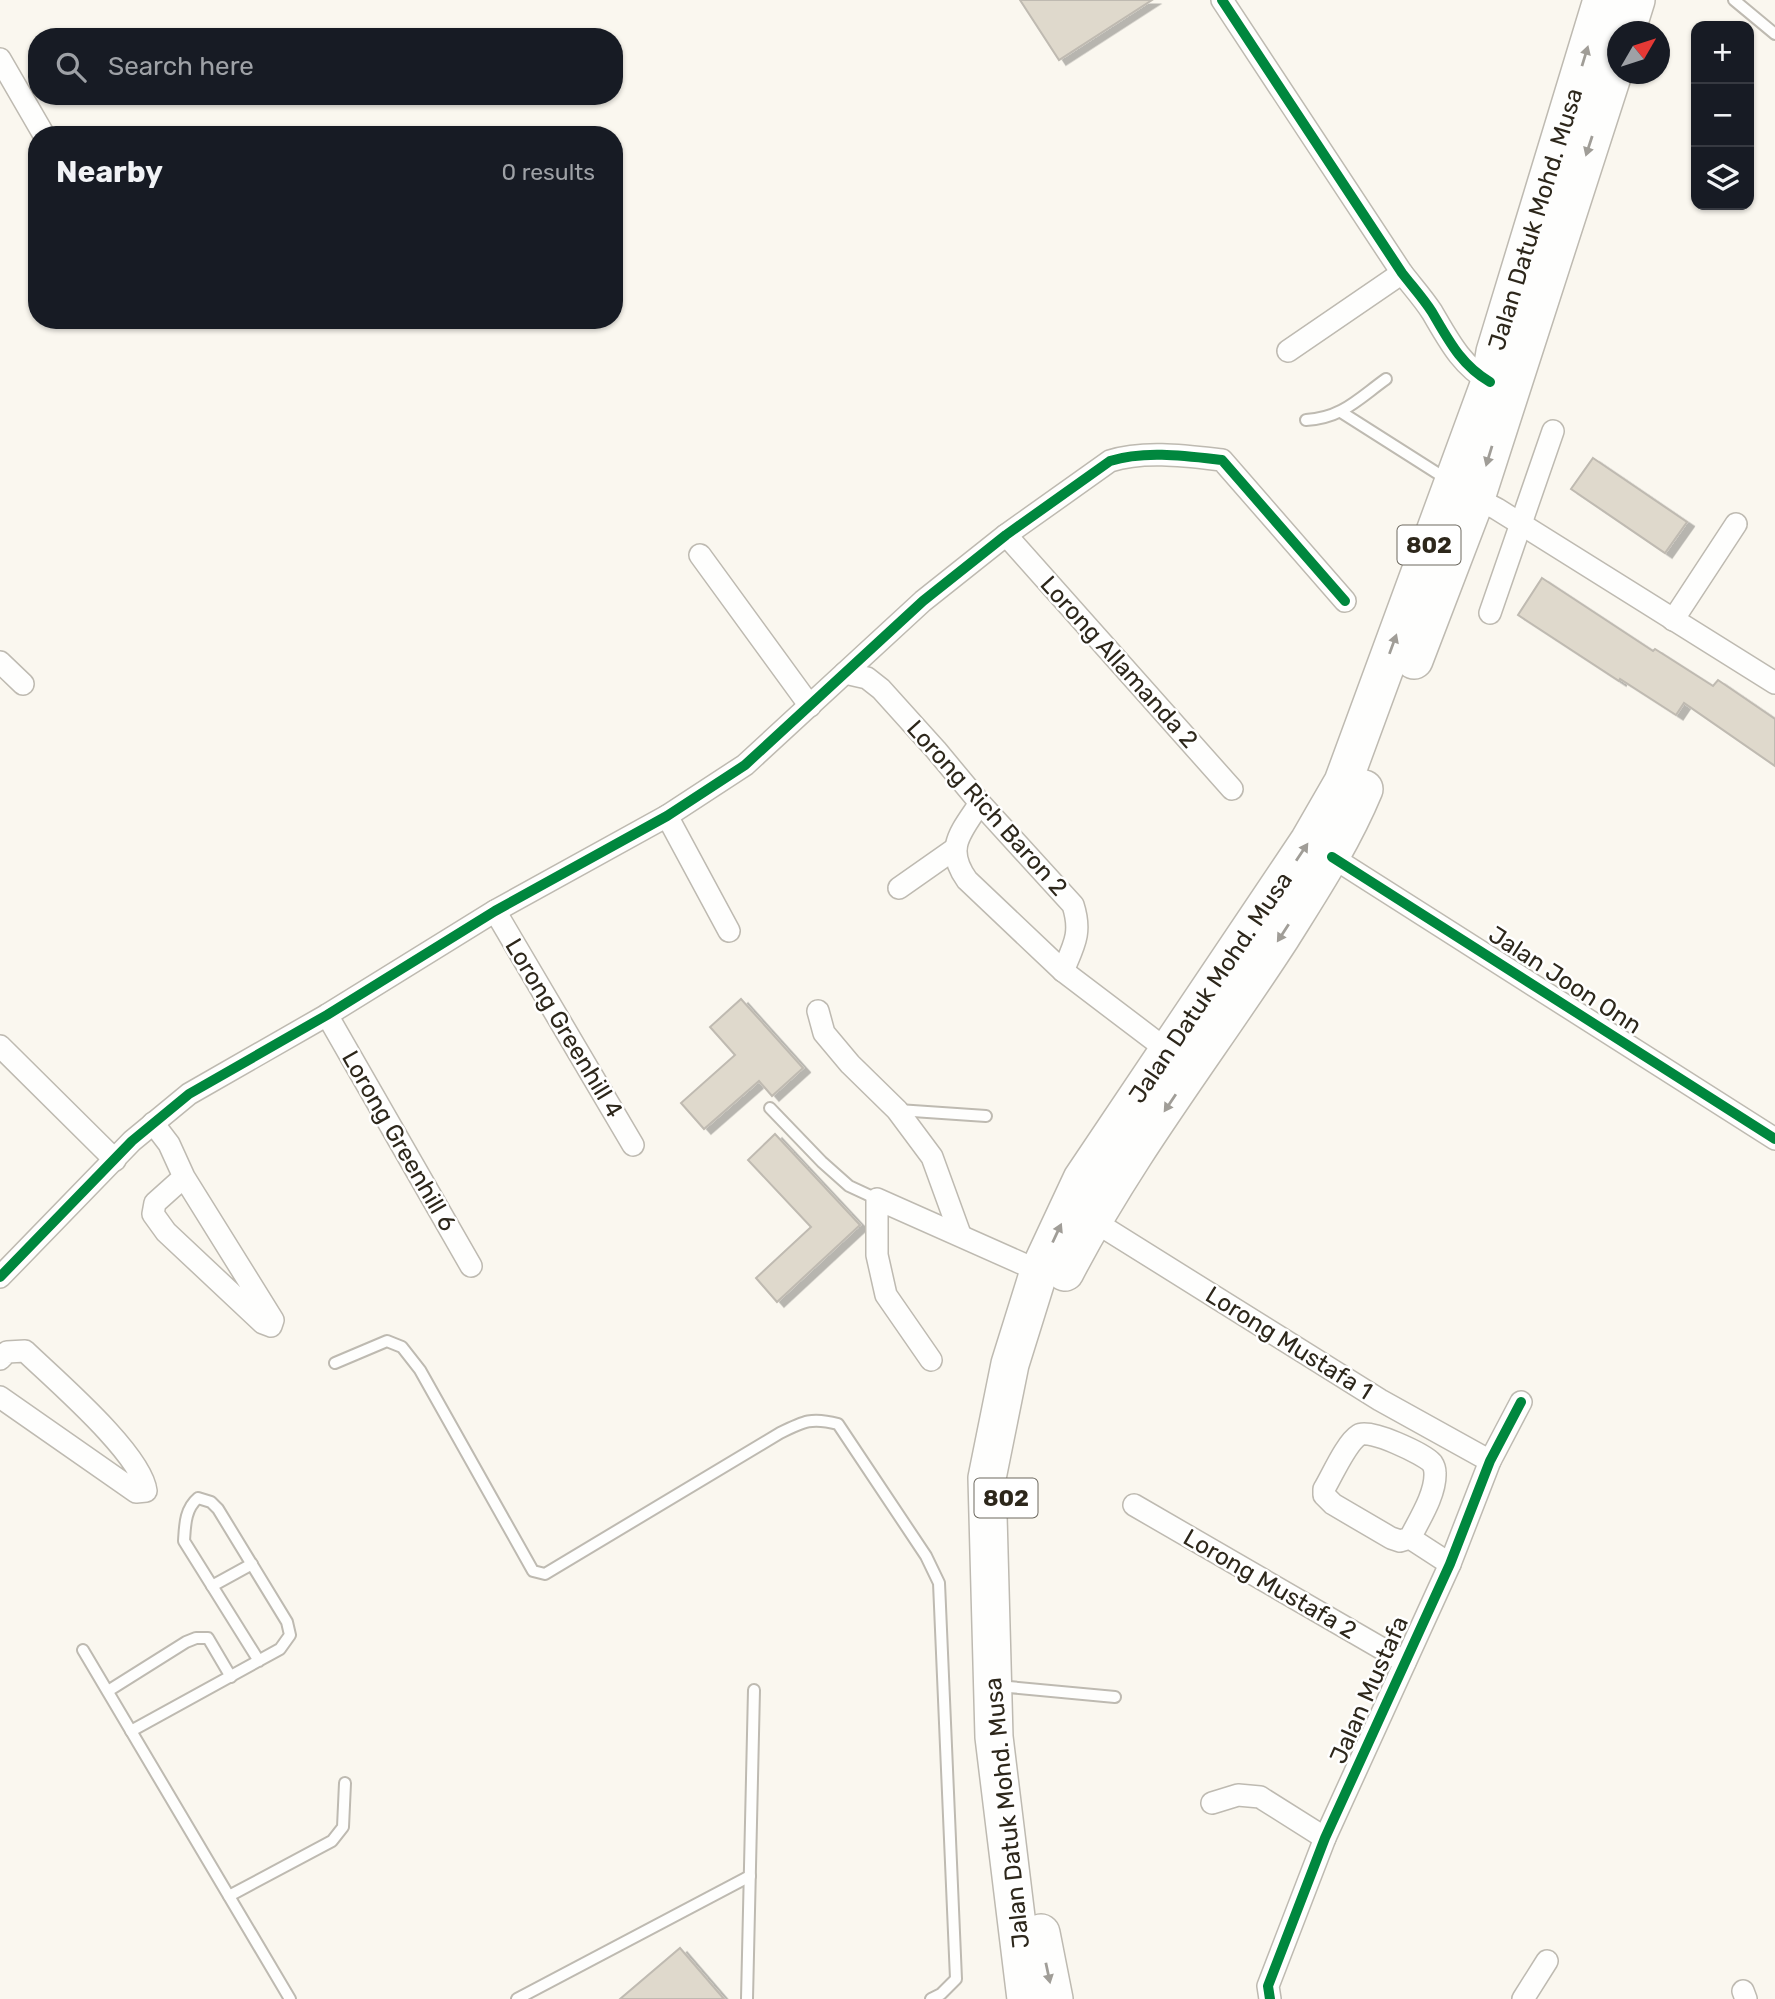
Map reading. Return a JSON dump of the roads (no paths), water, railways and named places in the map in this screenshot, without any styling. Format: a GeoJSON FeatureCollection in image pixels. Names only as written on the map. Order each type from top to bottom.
{"type":"FeatureCollection","features":[{"type":"Feature","properties":{"kind":"highway","name":"Jalan Datuk Mohd. Musa"},"geometry":{"type":"LineString","coordinates":[[1026,1999],[994,1737],[987,1478],[1010,1364],[1039,1271],[1082,1179],[1309,841],[1343,782],[1464,490],[1495,352],[1602,0]]}},
{"type":"Feature","properties":{"kind":"highway"},"geometry":{"type":"LineString","coordinates":[[1629,21],[1636,0]]}},
{"type":"Feature","properties":{"kind":"highway","name":"Jalan Datuk Mohd. Musa"},"geometry":{"type":"LineString","coordinates":[[1054,1999],[1042,1943],[1009,1687],[1005,1472],[1023,1368],[1062,1278],[1092,1220],[1244,994],[1332,857],[1362,793],[1464,490],[1609,84]]}},
{"type":"Feature","properties":{"kind":"highway"},"geometry":{"type":"LineString","coordinates":[[1167,1050],[1184,1054],[1207,1046]]}},
{"type":"Feature","properties":{"kind":"street"},"geometry":{"type":"LineString","coordinates":[[1222,0],[1402,273],[1430,310],[1459,358],[1490,382]]}},
{"type":"Feature","properties":{"kind":"street"},"geometry":{"type":"LineString","coordinates":[[0,59],[39,126]]}},
{"type":"Feature","properties":{"kind":"street"},"geometry":{"type":"LineString","coordinates":[[1288,351],[1402,273]]}},
{"type":"Feature","properties":{"kind":"street"},"geometry":{"type":"LineString","coordinates":[[1490,613],[1553,431]]}},
{"type":"Feature","properties":{"kind":"street"},"geometry":{"type":"LineString","coordinates":[[0,1277],[132,1141],[189,1094],[327,1015],[495,911],[667,816],[745,765],[923,601],[1006,535],[1110,461],[1127,455],[1191,456],[1222,460],[1345,601]]}},
{"type":"Feature","properties":{"kind":"street"},"geometry":{"type":"LineString","coordinates":[[1464,490],[1775,683]]}},
{"type":"Feature","properties":{"kind":"street"},"geometry":{"type":"LineString","coordinates":[[1674,620],[1736,524]]}},
{"type":"Feature","properties":{"kind":"street","name":"Lorong Allamanda 2"},"geometry":{"type":"LineString","coordinates":[[1006,535],[1232,789]]}},
{"type":"Feature","properties":{"kind":"street"},"geometry":{"type":"LineString","coordinates":[[701,555],[810,706]]}},
{"type":"Feature","properties":{"kind":"street"},"geometry":{"type":"LineString","coordinates":[[0,662],[23,684]]}},
{"type":"Feature","properties":{"kind":"street","name":"Lorong Rich Baron 2"},"geometry":{"type":"LineString","coordinates":[[845,673],[867,678],[881,689],[1073,905],[1078,920],[1078,936],[1063,971]]}},
{"type":"Feature","properties":{"kind":"street"},"geometry":{"type":"LineString","coordinates":[[980,803],[964,827],[954,854],[958,867],[967,880],[1063,971],[1167,1050]]}},
{"type":"Feature","properties":{"kind":"street"},"geometry":{"type":"LineString","coordinates":[[667,816],[729,931]]}},
{"type":"Feature","properties":{"kind":"street"},"geometry":{"type":"LineString","coordinates":[[899,888],[956,848]]}},
{"type":"Feature","properties":{"kind":"street","name":"Jalan Joon Onn"},"geometry":{"type":"LineString","coordinates":[[1332,857],[1775,1139]]}},
{"type":"Feature","properties":{"kind":"street","name":"Lorong Greenhill 4"},"geometry":{"type":"LineString","coordinates":[[495,911],[634,1145]]}},
{"type":"Feature","properties":{"kind":"street"},"geometry":{"type":"LineString","coordinates":[[818,1011],[824,1033],[850,1064],[897,1110],[932,1157],[960,1234]]}},
{"type":"Feature","properties":{"kind":"street","name":"Lorong Greenhill 6"},"geometry":{"type":"LineString","coordinates":[[327,1015],[471,1266]]}},
{"type":"Feature","properties":{"kind":"street"},"geometry":{"type":"LineString","coordinates":[[0,1046],[115,1160]]}},
{"type":"Feature","properties":{"kind":"street"},"geometry":{"type":"LineString","coordinates":[[153,1123],[169,1144],[184,1177],[273,1320],[271,1326],[262,1322],[166,1232],[153,1213],[155,1203],[184,1177]]}},
{"type":"Feature","properties":{"kind":"street"},"geometry":{"type":"LineString","coordinates":[[931,1360],[886,1295],[877,1255],[877,1199],[1039,1271]]}},
{"type":"Feature","properties":{"kind":"street","name":"Lorong Mustafa 1"},"geometry":{"type":"LineString","coordinates":[[1092,1220],[1380,1400],[1490,1461]]}},
{"type":"Feature","properties":{"kind":"street"},"geometry":{"type":"LineString","coordinates":[[0,1359],[7,1352],[25,1351],[120,1443],[146,1491],[136,1492],[0,1397]]}},
{"type":"Feature","properties":{"kind":"street"},"geometry":{"type":"LineString","coordinates":[[1380,1400],[1381,1437]]}},
{"type":"Feature","properties":{"kind":"street","name":"Jalan Mustafa"},"geometry":{"type":"LineString","coordinates":[[1270,1999],[1268,1986],[1325,1838],[1450,1564],[1490,1461],[1521,1402]]}},
{"type":"Feature","properties":{"kind":"street"},"geometry":{"type":"LineString","coordinates":[[1366,1432],[1381,1437],[1425,1457],[1435,1469],[1434,1486],[1410,1538],[1400,1541],[1391,1538],[1333,1504],[1324,1495],[1324,1489],[1352,1441],[1360,1434],[1366,1432]]}},
{"type":"Feature","properties":{"kind":"street","name":"Lorong Mustafa 2"},"geometry":{"type":"LineString","coordinates":[[1135,1505],[1405,1662]]}},
{"type":"Feature","properties":{"kind":"street"},"geometry":{"type":"LineString","coordinates":[[1410,1538],[1450,1564]]}},
{"type":"Feature","properties":{"kind":"street"},"geometry":{"type":"LineString","coordinates":[[1212,1803],[1238,1795],[1260,1797],[1325,1838]]}},
{"type":"Feature","properties":{"kind":"street"},"geometry":{"type":"LineString","coordinates":[[1523,1999],[1548,1961]]}},
{"type":"Feature","properties":{"kind":"lane"},"geometry":{"type":"LineString","coordinates":[[1734,0],[1775,34]]}},
{"type":"Feature","properties":{"kind":"lane"},"geometry":{"type":"LineString","coordinates":[[1306,420],[1326,419],[1341,412],[1385,379]]}},
{"type":"Feature","properties":{"kind":"lane"},"geometry":{"type":"LineString","coordinates":[[1341,412],[1464,490]]}},
{"type":"Feature","properties":{"kind":"lane"},"geometry":{"type":"LineString","coordinates":[[770,1108],[849,1186],[877,1199]]}},
{"type":"Feature","properties":{"kind":"lane"},"geometry":{"type":"LineString","coordinates":[[897,1110],[986,1116]]}},
{"type":"Feature","properties":{"kind":"lane"},"geometry":{"type":"LineString","coordinates":[[335,1363],[387,1341],[402,1347],[420,1370],[533,1571],[545,1574],[780,1433],[806,1421],[820,1419],[838,1424],[926,1556],[939,1583],[956,1979],[941,1994],[931,1999]]}},
{"type":"Feature","properties":{"kind":"lane"},"geometry":{"type":"LineString","coordinates":[[131,1731],[259,1661],[280,1649],[290,1635],[287,1622],[218,1509],[212,1502],[198,1499],[190,1505],[184,1541],[259,1661]]}},
{"type":"Feature","properties":{"kind":"lane"},"geometry":{"type":"LineString","coordinates":[[212,1586],[252,1564]]}},
{"type":"Feature","properties":{"kind":"lane"},"geometry":{"type":"LineString","coordinates":[[108,1692],[196,1638],[208,1638],[231,1676]]}},
{"type":"Feature","properties":{"kind":"lane"},"geometry":{"type":"LineString","coordinates":[[83,1650],[290,1999]]}},
{"type":"Feature","properties":{"kind":"lane"},"geometry":{"type":"LineString","coordinates":[[1009,1687],[1115,1697]]}},
{"type":"Feature","properties":{"kind":"lane"},"geometry":{"type":"LineString","coordinates":[[747,1999],[754,1690]]}},
{"type":"Feature","properties":{"kind":"lane"},"geometry":{"type":"LineString","coordinates":[[229,1896],[332,1841],[343,1827],[345,1783]]}},
{"type":"Feature","properties":{"kind":"lane"},"geometry":{"type":"LineString","coordinates":[[517,1999],[750,1876]]}}]}
